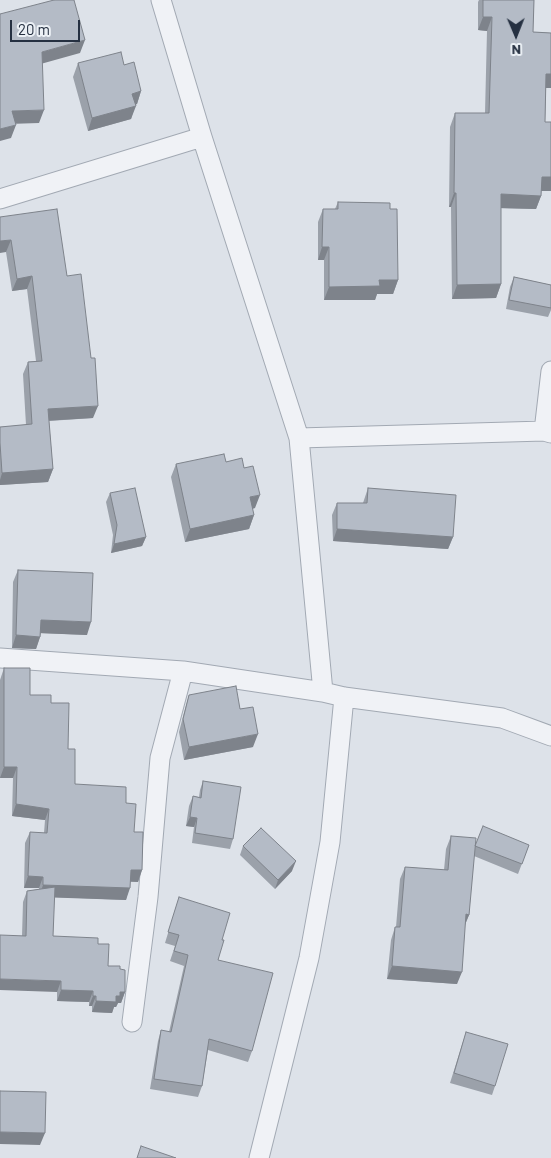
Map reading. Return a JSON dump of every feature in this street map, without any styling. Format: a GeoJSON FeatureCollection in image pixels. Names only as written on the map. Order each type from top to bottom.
{"type":"FeatureCollection","features":[{"type":"Feature","properties":{"kind":"street"},"geometry":{"type":"LineString","coordinates":[[161,0],[202,137],[299,438],[323,692]]}},
{"type":"Feature","properties":{"kind":"street"},"geometry":{"type":"LineString","coordinates":[[0,199],[202,137]]}},
{"type":"Feature","properties":{"kind":"street"},"geometry":{"type":"LineString","coordinates":[[299,438],[548,432],[551,371]]}},
{"type":"Feature","properties":{"kind":"street"},"geometry":{"type":"LineString","coordinates":[[0,658],[183,671],[323,692],[344,697],[502,718],[551,736]]}},
{"type":"Feature","properties":{"kind":"street"},"geometry":{"type":"LineString","coordinates":[[132,1022],[148,897],[160,758],[183,671]]}},
{"type":"Feature","properties":{"kind":"street"},"geometry":{"type":"LineString","coordinates":[[259,1158],[309,958],[330,842],[344,697]]}},
{"type":"Feature","properties":{"kind":"building"},"geometry":{"type":"Polygon","coordinates":[[[54,0],[74,0],[85,40],[42,52],[44,110],[12,111],[16,125],[0,129],[0,14],[54,0]]]}},
{"type":"Feature","properties":{"kind":"building"},"geometry":{"type":"Polygon","coordinates":[[[483,0],[534,0],[533,32],[551,33],[551,74],[546,74],[545,122],[551,122],[551,177],[542,177],[541,196],[501,194],[501,284],[457,285],[456,193],[454,193],[455,113],[489,113],[492,17],[483,17],[483,0]]]}},
{"type":"Feature","properties":{"kind":"building"},"geometry":{"type":"Polygon","coordinates":[[[121,52],[124,65],[134,62],[141,91],[132,94],[136,106],[92,118],[78,63],[121,52]]]}},
{"type":"Feature","properties":{"kind":"building"},"geometry":{"type":"Polygon","coordinates":[[[338,202],[390,203],[390,209],[397,209],[398,280],[379,280],[380,286],[329,287],[329,247],[322,247],[323,209],[338,209],[338,202]]]}},
{"type":"Feature","properties":{"kind":"building"},"geometry":{"type":"Polygon","coordinates":[[[57,209],[67,276],[81,274],[91,358],[95,358],[98,406],[48,409],[53,469],[2,473],[0,427],[32,424],[28,362],[42,361],[32,276],[17,279],[11,240],[0,241],[0,217],[57,209]]]}},
{"type":"Feature","properties":{"kind":"building"},"geometry":{"type":"Polygon","coordinates":[[[514,277],[551,285],[551,308],[509,300],[514,277]]]}},
{"type":"Feature","properties":{"kind":"building"},"geometry":{"type":"Polygon","coordinates":[[[224,454],[226,462],[242,458],[244,468],[253,466],[260,495],[250,497],[254,515],[190,529],[176,464],[224,454]]]}},
{"type":"Feature","properties":{"kind":"building"},"geometry":{"type":"Polygon","coordinates":[[[135,488],[146,537],[114,544],[117,525],[110,493],[135,488]]]}},
{"type":"Feature","properties":{"kind":"building"},"geometry":{"type":"Polygon","coordinates":[[[368,488],[456,495],[453,537],[337,529],[337,503],[367,503],[368,488]]]}},
{"type":"Feature","properties":{"kind":"building"},"geometry":{"type":"Polygon","coordinates":[[[18,570],[93,573],[91,622],[41,620],[40,637],[16,635],[18,570]]]}},
{"type":"Feature","properties":{"kind":"building"},"geometry":{"type":"Polygon","coordinates":[[[4,668],[30,668],[30,695],[51,695],[51,703],[69,703],[68,749],[75,749],[75,784],[126,787],[126,803],[136,804],[134,832],[143,832],[142,870],[131,870],[130,888],[43,885],[43,877],[28,876],[30,832],[47,833],[49,809],[16,804],[17,767],[4,767],[4,668]]]}},
{"type":"Feature","properties":{"kind":"building"},"geometry":{"type":"Polygon","coordinates":[[[236,686],[240,709],[253,707],[258,734],[189,747],[183,719],[189,695],[236,686]]]}},
{"type":"Feature","properties":{"kind":"building"},"geometry":{"type":"Polygon","coordinates":[[[203,781],[241,787],[233,839],[195,833],[197,818],[190,817],[193,796],[201,798],[203,781]]]}},
{"type":"Feature","properties":{"kind":"building"},"geometry":{"type":"Polygon","coordinates":[[[483,826],[529,845],[522,864],[475,846],[483,826]]]}},
{"type":"Feature","properties":{"kind":"building"},"geometry":{"type":"Polygon","coordinates":[[[261,828],[296,861],[278,880],[243,846],[261,828]]]}},
{"type":"Feature","properties":{"kind":"building"},"geometry":{"type":"Polygon","coordinates":[[[451,836],[476,838],[469,915],[466,914],[462,972],[392,966],[395,927],[400,927],[405,867],[448,870],[451,836]]]}},
{"type":"Feature","properties":{"kind":"building"},"geometry":{"type":"Polygon","coordinates":[[[55,887],[53,936],[98,938],[98,944],[109,944],[108,966],[120,966],[120,969],[125,970],[125,992],[120,992],[120,996],[116,996],[116,1002],[96,1001],[93,991],[61,990],[61,981],[0,979],[0,935],[26,936],[27,891],[55,887]]]}},
{"type":"Feature","properties":{"kind":"building"},"geometry":{"type":"Polygon","coordinates":[[[179,897],[230,913],[218,960],[273,973],[252,1051],[209,1039],[202,1086],[154,1079],[161,1030],[171,1032],[188,955],[174,951],[179,935],[168,932],[179,897]]]}},
{"type":"Feature","properties":{"kind":"building"},"geometry":{"type":"Polygon","coordinates":[[[466,1032],[508,1044],[495,1086],[454,1073],[466,1032]]]}},
{"type":"Feature","properties":{"kind":"building"},"geometry":{"type":"Polygon","coordinates":[[[0,1091],[46,1092],[45,1133],[0,1132],[0,1091]]]}},
{"type":"Feature","properties":{"kind":"building"},"geometry":{"type":"Polygon","coordinates":[[[141,1146],[176,1158],[137,1158],[141,1146]]]}}]}
